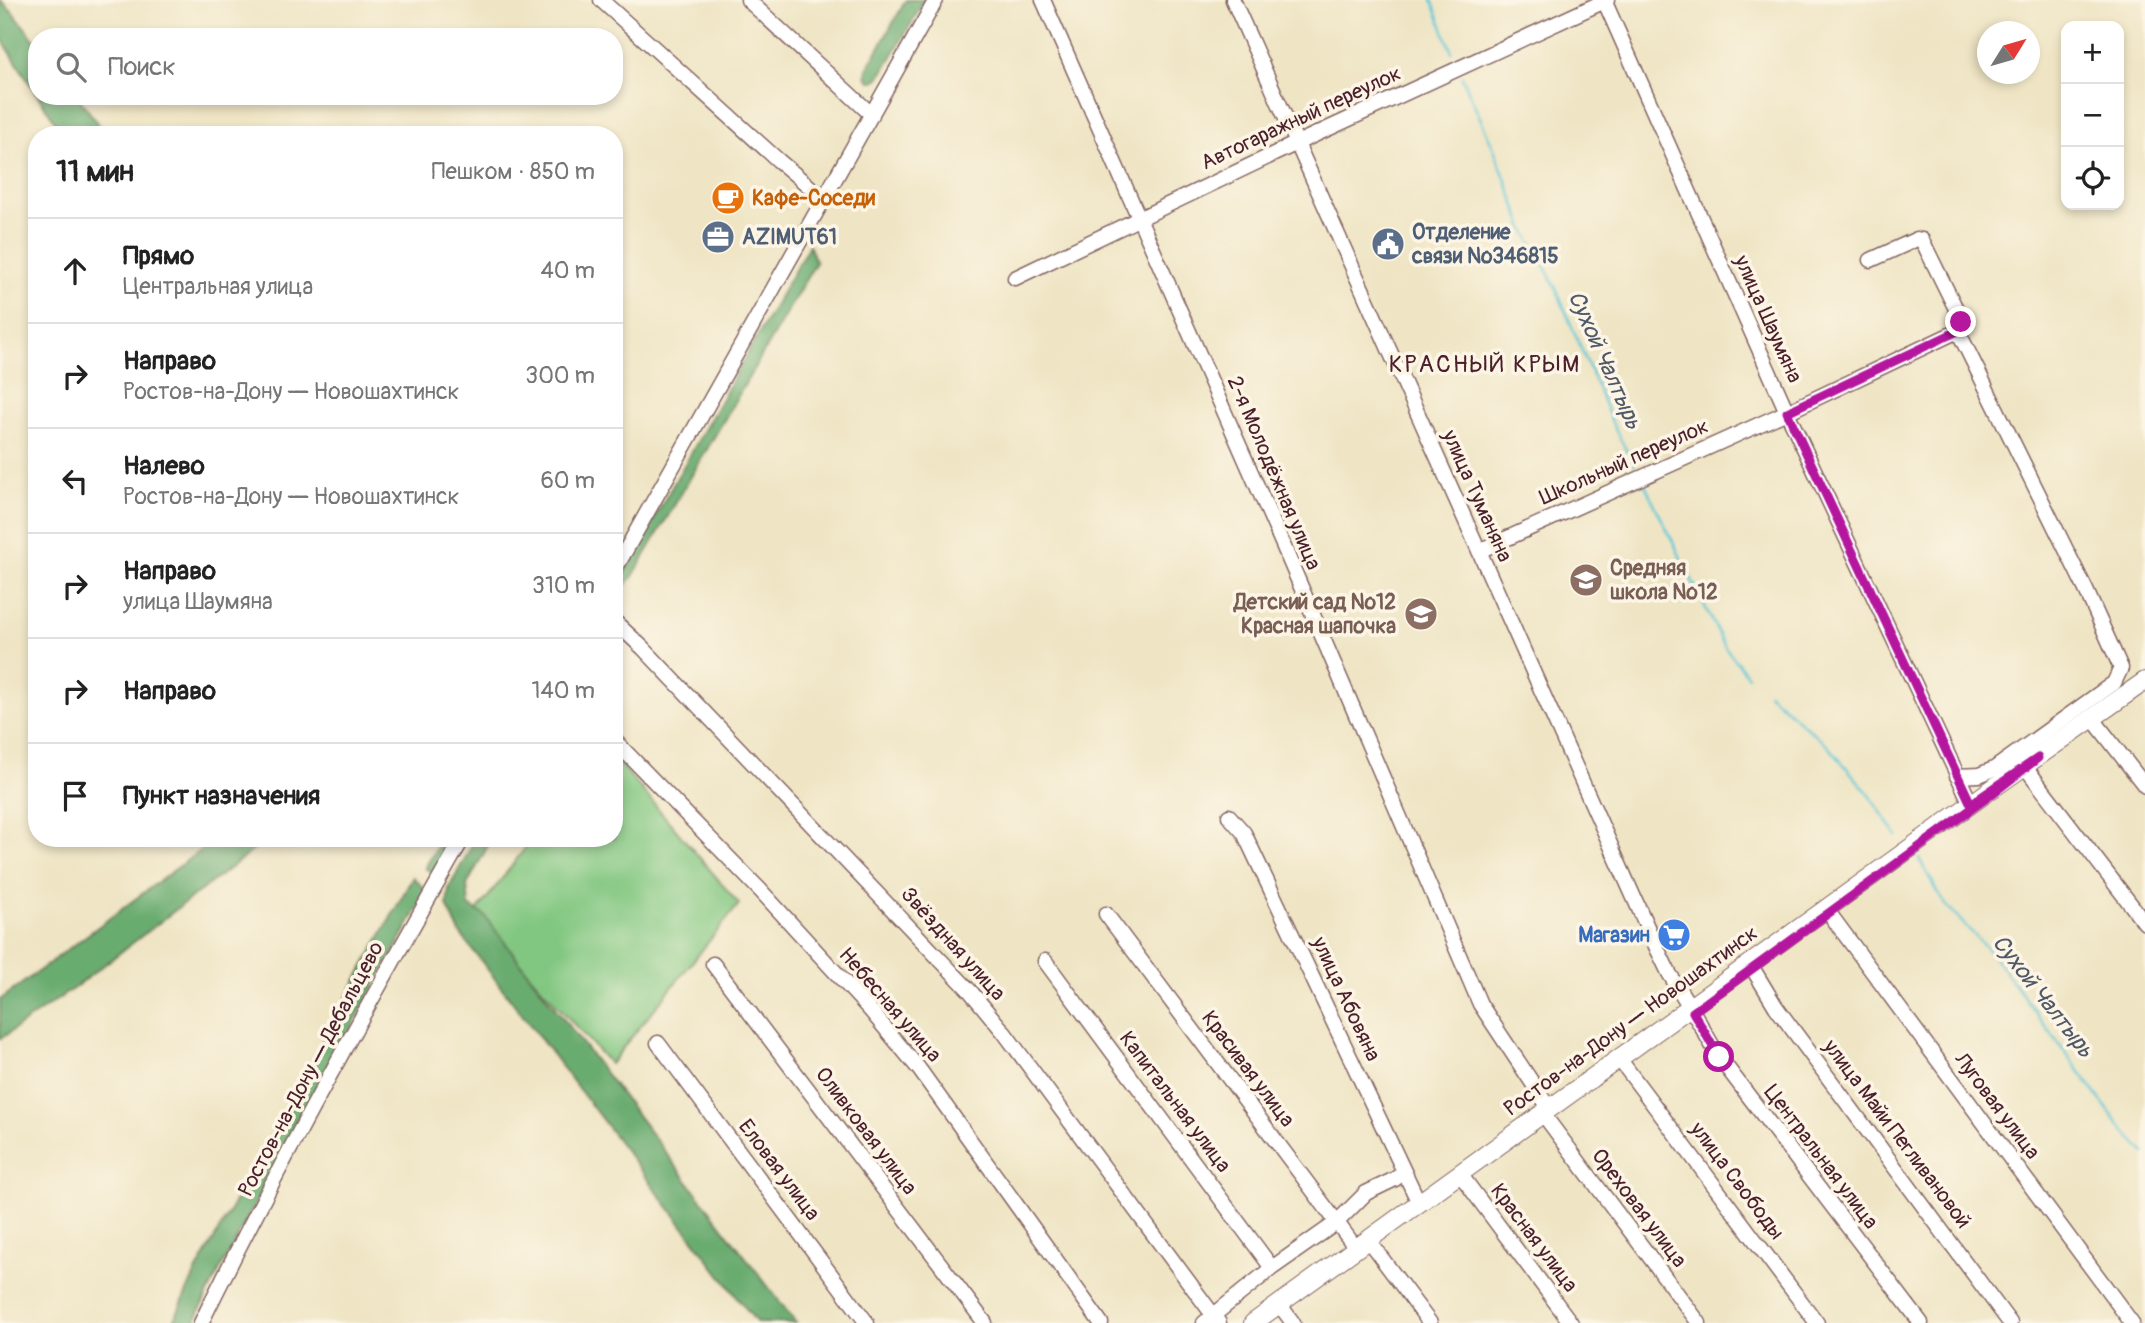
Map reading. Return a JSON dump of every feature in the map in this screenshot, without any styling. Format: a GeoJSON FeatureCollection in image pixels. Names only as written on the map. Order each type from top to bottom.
{"type":"FeatureCollection","features":[{"type":"Feature","properties":{"kind":"main road","name":"Ростов-на-Дону — Новошахтинск"},"geometry":{"type":"LineString","coordinates":[[1253,1323],[1463,1178],[1547,1113],[1623,1064],[1691,1009],[1753,969],[2145,681]]}},
{"type":"Feature","properties":{"kind":"main road","name":"Ростов-на-Дону — Новошахтинск"},"geometry":{"type":"LineString","coordinates":[[1261,1323],[1419,1203],[1691,1009],[1971,804],[2032,763]]}},
{"type":"Feature","properties":{"kind":"street"},"geometry":{"type":"LineString","coordinates":[[601,0],[823,198]]}},
{"type":"Feature","properties":{"kind":"street"},"geometry":{"type":"LineString","coordinates":[[748,0],[872,116]]}},
{"type":"Feature","properties":{"kind":"street"},"geometry":{"type":"LineString","coordinates":[[623,555],[936,0]]}},
{"type":"Feature","properties":{"kind":"street","name":"2-я Молодёжная улица"},"geometry":{"type":"LineString","coordinates":[[1043,0],[1140,217],[1480,1003],[1547,1113]]}},
{"type":"Feature","properties":{"kind":"street","name":"улица Туманяна"},"geometry":{"type":"LineString","coordinates":[[1233,0],[1652,938],[1691,1009]]}},
{"type":"Feature","properties":{"kind":"street","name":"Автогаражный переулок"},"geometry":{"type":"LineString","coordinates":[[1015,278],[1605,0]]}},
{"type":"Feature","properties":{"kind":"street","name":"улица Шаумяна"},"geometry":{"type":"LineString","coordinates":[[1605,0],[1787,412],[1971,804]]}},
{"type":"Feature","properties":{"kind":"street"},"geometry":{"type":"LineString","coordinates":[[1871,260],[1917,239],[1922,240],[1960,317],[1962,329],[1958,331],[2086,590],[2121,668],[2114,683],[2007,761],[1986,773],[1958,776]]}},
{"type":"Feature","properties":{"kind":"street","name":"Школьный переулок"},"geometry":{"type":"LineString","coordinates":[[1479,551],[1787,412],[1958,331]]}},
{"type":"Feature","properties":{"kind":"street","name":"Звёздная улица"},"geometry":{"type":"LineString","coordinates":[[623,629],[971,992],[1003,1031],[1213,1321]]}},
{"type":"Feature","properties":{"kind":"street"},"geometry":{"type":"LineString","coordinates":[[2093,719],[2145,786]]}},
{"type":"Feature","properties":{"kind":"street","name":"Небесная улица"},"geometry":{"type":"LineString","coordinates":[[623,749],[761,891],[911,1059],[1101,1323]]}},
{"type":"Feature","properties":{"kind":"street"},"geometry":{"type":"LineString","coordinates":[[2032,763],[2145,923]]}},
{"type":"Feature","properties":{"kind":"street","name":"улица Абовяна"},"geometry":{"type":"LineString","coordinates":[[1229,816],[1244,833],[1419,1203]]}},
{"type":"Feature","properties":{"kind":"street","name":"Ростов-на-Дону — Дебальцево"},"geometry":{"type":"LineString","coordinates":[[201,1323],[234,1255],[458,847]]}},
{"type":"Feature","properties":{"kind":"street","name":"Луговая улица"},"geometry":{"type":"LineString","coordinates":[[1829,913],[2132,1323]]}},
{"type":"Feature","properties":{"kind":"street","name":"Красивая улица"},"geometry":{"type":"LineString","coordinates":[[1106,914],[1336,1223],[1364,1246],[1430,1323]]}},
{"type":"Feature","properties":{"kind":"street","name":"Капитальная улица"},"geometry":{"type":"LineString","coordinates":[[1045,961],[1272,1268]]}},
{"type":"Feature","properties":{"kind":"street","name":"Оливковая улица"},"geometry":{"type":"LineString","coordinates":[[713,964],[985,1323]]}},
{"type":"Feature","properties":{"kind":"street","name":"улица Майи Пегливановой"},"geometry":{"type":"LineString","coordinates":[[1753,969],[1776,1007],[2010,1323]]}},
{"type":"Feature","properties":{"kind":"street","name":"Центральная улица"},"geometry":{"type":"LineString","coordinates":[[1691,1009],[1719,1057],[1921,1323]]}},
{"type":"Feature","properties":{"kind":"street","name":"Еловая улица"},"geometry":{"type":"LineString","coordinates":[[658,1042],[867,1323]]}},
{"type":"Feature","properties":{"kind":"street","name":"улица Свободы"},"geometry":{"type":"LineString","coordinates":[[1623,1064],[1817,1323]]}},
{"type":"Feature","properties":{"kind":"street","name":"Ореховая улица"},"geometry":{"type":"LineString","coordinates":[[1547,1113],[1699,1323]]}},
{"type":"Feature","properties":{"kind":"street"},"geometry":{"type":"LineString","coordinates":[[1213,1321],[1272,1268],[1336,1223],[1357,1200],[1404,1171]]}},
{"type":"Feature","properties":{"kind":"street","name":"Красная улица"},"geometry":{"type":"LineString","coordinates":[[1463,1178],[1571,1323]]}},
{"type":"Feature","properties":{"kind":"street"},"geometry":{"type":"LineString","coordinates":[[1282,1308],[1293,1323]]}},
{"type":"Feature","properties":{"kind":"green space"},"geometry":{"type":"Polygon","coordinates":[[[0,0],[28,32],[28,81],[0,36],[0,0]]]}},
{"type":"Feature","properties":{"kind":"green space"},"geometry":{"type":"Polygon","coordinates":[[[906,0],[925,0],[879,78],[870,81],[866,76],[867,69],[906,0]]]}},
{"type":"Feature","properties":{"kind":"green space"},"geometry":{"type":"Polygon","coordinates":[[[44,105],[84,105],[100,126],[58,126],[44,105]]]}},
{"type":"Feature","properties":{"kind":"green space"},"geometry":{"type":"Polygon","coordinates":[[[809,245],[816,262],[632,578],[623,587],[623,573],[809,245]]]}},
{"type":"Feature","properties":{"kind":"green space"},"geometry":{"type":"Polygon","coordinates":[[[623,768],[739,904],[610,1064],[475,914],[526,847],[623,847],[623,768]]]}},
{"type":"Feature","properties":{"kind":"green space"},"geometry":{"type":"Polygon","coordinates":[[[205,847],[257,847],[74,988],[0,1039],[0,1000],[205,847]]]}},
{"type":"Feature","properties":{"kind":"green space"},"geometry":{"type":"Polygon","coordinates":[[[437,847],[452,847],[436,875],[425,868],[437,847]]]}},
{"type":"Feature","properties":{"kind":"green space"},"geometry":{"type":"Polygon","coordinates":[[[471,847],[487,847],[467,885],[469,906],[484,915],[796,1323],[757,1323],[460,933],[447,905],[449,888],[471,847]]]}},
{"type":"Feature","properties":{"kind":"green space"},"geometry":{"type":"Polygon","coordinates":[[[413,877],[427,892],[295,1129],[194,1323],[173,1323],[194,1276],[413,877]]]}},
{"type":"Feature","properties":{"kind":"waterway","name":"Сухой Чалтырь"},"geometry":{"type":"LineString","coordinates":[[1432,0],[1452,52]]}},
{"type":"Feature","properties":{"kind":"waterway","name":"Сухой Чалтырь"},"geometry":{"type":"LineString","coordinates":[[1462,77],[1494,149],[1524,228],[1555,286],[1614,427],[1634,465]]}},
{"type":"Feature","properties":{"kind":"waterway","name":"Сухой Чалтырь"},"geometry":{"type":"LineString","coordinates":[[1644,483],[1725,647],[1748,676]]}},
{"type":"Feature","properties":{"kind":"waterway","name":"Сухой Чалтырь"},"geometry":{"type":"LineString","coordinates":[[1768,693],[1829,747],[1869,794],[1897,836]]}},
{"type":"Feature","properties":{"kind":"waterway","name":"Сухой Чалтырь"},"geometry":{"type":"LineString","coordinates":[[1919,859],[1945,904],[1993,955],[2120,1126],[2145,1153]]}},
{"type":"Feature","properties":{"kind":"place","name":"Кафе-Соседи"},"geometry":{"type":"Point","coordinates":[728,198]}},
{"type":"Feature","properties":{"kind":"place","name":"AZIMUT61"},"geometry":{"type":"Point","coordinates":[718,237]}},
{"type":"Feature","properties":{"kind":"place","name":"Отделение связи №346815"},"geometry":{"type":"Point","coordinates":[1388,244]}},
{"type":"Feature","properties":{"kind":"place","name":"Средняя школа №12"},"geometry":{"type":"Point","coordinates":[1586,580]}},
{"type":"Feature","properties":{"kind":"place","name":"Детский сад №12 Красная шапочка"},"geometry":{"type":"Point","coordinates":[1421,614]}},
{"type":"Feature","properties":{"kind":"place","name":"Магазин"},"geometry":{"type":"Point","coordinates":[1674,935]}},
{"type":"Feature","properties":{"kind":"district","name":"КРАСНЫЙ КРЫМ"},"geometry":{"type":"Point","coordinates":[1485,364]}},
{"type":"Feature","properties":{"kind":"route"},"geometry":{"type":"LineString","coordinates":[[1719,1057],[1693,1012],[2038,758],[1971,804],[1787,412],[1962,329],[1961,322]]}}]}
